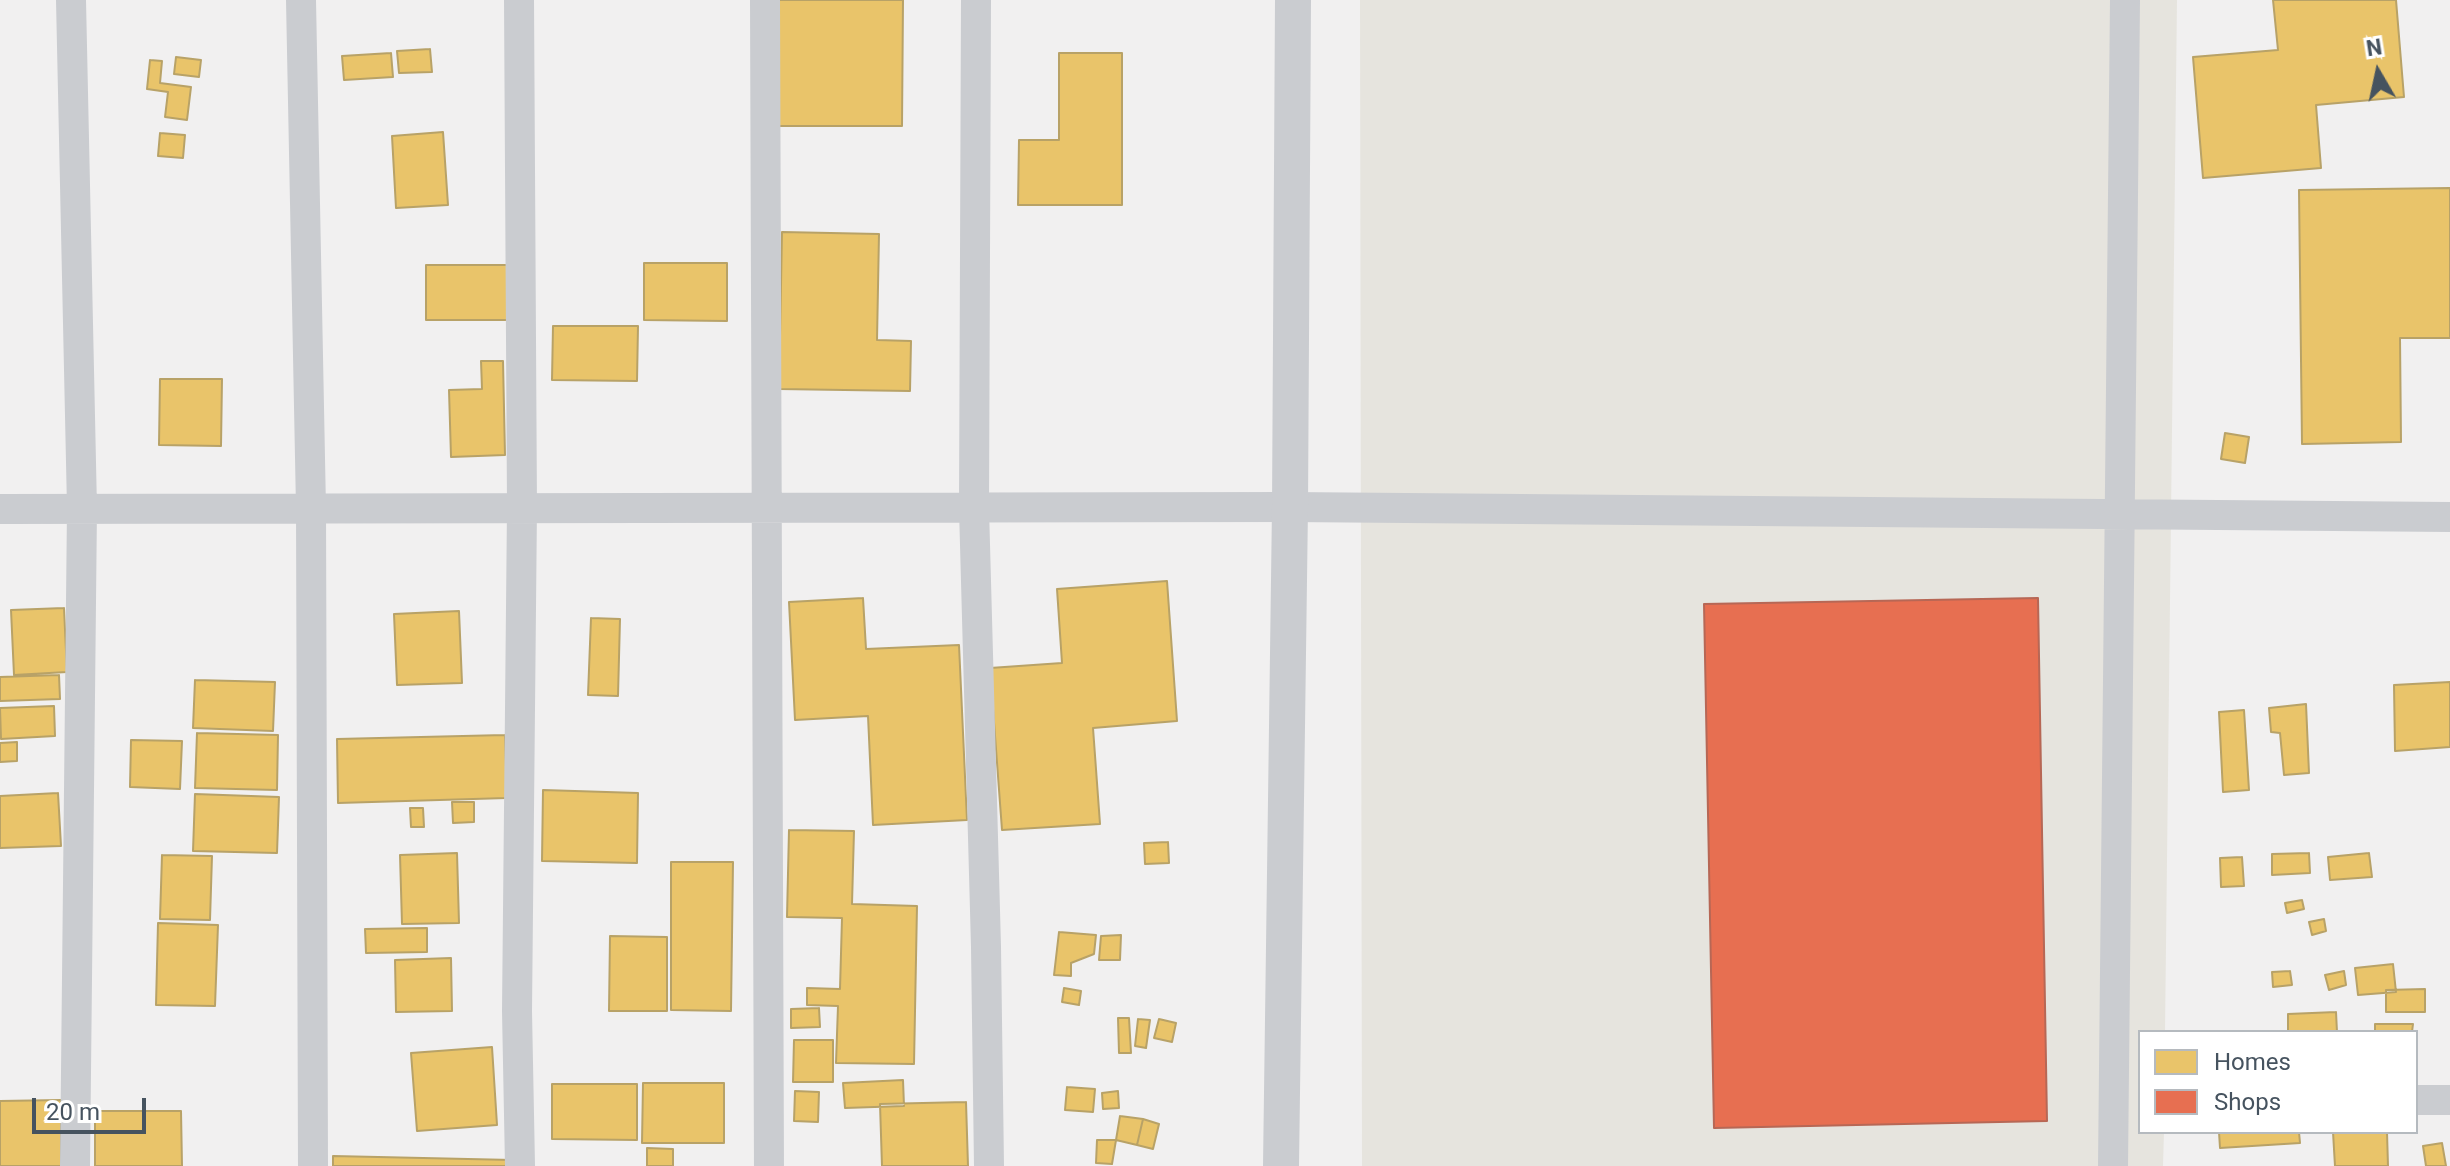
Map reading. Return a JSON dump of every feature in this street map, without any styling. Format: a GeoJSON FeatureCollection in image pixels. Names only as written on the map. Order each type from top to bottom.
{"type":"FeatureCollection","features":[{"type":"Feature","properties":{"kind":"street"},"geometry":{"type":"LineString","coordinates":[[71,0],[82,508],[75,1166]]}},
{"type":"Feature","properties":{"kind":"street"},"geometry":{"type":"LineString","coordinates":[[301,0],[311,508],[313,1166]]}},
{"type":"Feature","properties":{"kind":"street"},"geometry":{"type":"LineString","coordinates":[[519,0],[522,507],[517,1011],[520,1166]]}},
{"type":"Feature","properties":{"kind":"street"},"geometry":{"type":"LineString","coordinates":[[765,0],[769,1166]]}},
{"type":"Feature","properties":{"kind":"street"},"geometry":{"type":"LineString","coordinates":[[976,0],[974,508],[989,1166]]}},
{"type":"Feature","properties":{"kind":"street"},"geometry":{"type":"LineString","coordinates":[[1281,1166],[1293,0]]}},
{"type":"Feature","properties":{"kind":"street"},"geometry":{"type":"LineString","coordinates":[[2113,1166],[2127,1098],[2118,514],[2125,0]]}},
{"type":"Feature","properties":{"kind":"street"},"geometry":{"type":"LineString","coordinates":[[0,509],[1290,507],[2450,517]]}},
{"type":"Feature","properties":{"kind":"street"},"geometry":{"type":"LineString","coordinates":[[2418,1100],[2450,1100]]}},
{"type":"Feature","properties":{"kind":"shaded area"},"geometry":{"type":"Polygon","coordinates":[[[1360,0],[2177,0],[2165,1030],[2138,1030],[2138,1134],[2164,1134],[2163,1166],[1362,1166],[1360,0]]]}},
{"type":"Feature","properties":{"kind":"building: Homes"},"geometry":{"type":"Polygon","coordinates":[[[779,0],[903,0],[902,126],[778,126],[779,0]]]}},
{"type":"Feature","properties":{"kind":"building: Homes"},"geometry":{"type":"Polygon","coordinates":[[[2273,0],[2396,0],[2404,97],[2316,105],[2321,168],[2203,178],[2193,57],[2278,50],[2273,0]]]}},
{"type":"Feature","properties":{"kind":"building: Homes"},"geometry":{"type":"Polygon","coordinates":[[[430,49],[432,72],[399,73],[397,51],[430,49]]]}},
{"type":"Feature","properties":{"kind":"building: Homes"},"geometry":{"type":"Polygon","coordinates":[[[391,53],[393,77],[344,80],[342,56],[391,53]]]}},
{"type":"Feature","properties":{"kind":"building: Homes"},"geometry":{"type":"Polygon","coordinates":[[[1059,53],[1122,53],[1122,205],[1018,205],[1019,140],[1059,140],[1059,53]]]}},
{"type":"Feature","properties":{"kind":"building: Homes"},"geometry":{"type":"Polygon","coordinates":[[[176,57],[201,60],[199,77],[174,74],[176,57]]]}},
{"type":"Feature","properties":{"kind":"building: Homes"},"geometry":{"type":"Polygon","coordinates":[[[150,60],[162,61],[160,83],[191,87],[187,120],[165,117],[168,92],[147,89],[150,60]]]}},
{"type":"Feature","properties":{"kind":"building: Homes"},"geometry":{"type":"Polygon","coordinates":[[[443,132],[448,205],[396,208],[392,136],[443,132]]]}},
{"type":"Feature","properties":{"kind":"building: Homes"},"geometry":{"type":"Polygon","coordinates":[[[160,133],[185,135],[183,158],[158,156],[160,133]]]}},
{"type":"Feature","properties":{"kind":"building: Homes"},"geometry":{"type":"Polygon","coordinates":[[[2450,188],[2450,338],[2400,338],[2401,442],[2302,444],[2299,190],[2450,188]]]}},
{"type":"Feature","properties":{"kind":"building: Homes"},"geometry":{"type":"Polygon","coordinates":[[[782,232],[879,234],[877,340],[911,341],[910,391],[779,389],[782,232]]]}},
{"type":"Feature","properties":{"kind":"building: Homes"},"geometry":{"type":"Polygon","coordinates":[[[644,263],[727,263],[727,321],[644,320],[644,263]]]}},
{"type":"Feature","properties":{"kind":"building: Homes"},"geometry":{"type":"Polygon","coordinates":[[[426,265],[511,265],[511,320],[426,320],[426,265]]]}},
{"type":"Feature","properties":{"kind":"building: Homes"},"geometry":{"type":"Polygon","coordinates":[[[553,326],[638,326],[637,381],[552,380],[553,326]]]}},
{"type":"Feature","properties":{"kind":"building: Homes"},"geometry":{"type":"Polygon","coordinates":[[[481,361],[503,361],[505,455],[451,457],[449,390],[482,389],[481,361]]]}},
{"type":"Feature","properties":{"kind":"building: Homes"},"geometry":{"type":"Polygon","coordinates":[[[160,379],[222,379],[221,446],[159,445],[160,379]]]}},
{"type":"Feature","properties":{"kind":"building: Homes"},"geometry":{"type":"Polygon","coordinates":[[[2225,433],[2249,437],[2245,463],[2221,459],[2225,433]]]}},
{"type":"Feature","properties":{"kind":"building: Homes"},"geometry":{"type":"Polygon","coordinates":[[[1167,581],[1177,721],[1093,728],[1100,824],[1002,830],[990,668],[1062,663],[1057,589],[1167,581]]]}},
{"type":"Feature","properties":{"kind":"building: Homes"},"geometry":{"type":"Polygon","coordinates":[[[863,598],[866,649],[959,645],[967,820],[873,825],[868,716],[795,720],[789,602],[863,598]]]}},
{"type":"Feature","properties":{"kind":"building: Homes"},"geometry":{"type":"Polygon","coordinates":[[[64,608],[67,672],[14,675],[11,610],[64,608]]]}},
{"type":"Feature","properties":{"kind":"building: Homes"},"geometry":{"type":"Polygon","coordinates":[[[459,611],[462,683],[397,685],[394,614],[459,611]]]}},
{"type":"Feature","properties":{"kind":"building: Homes"},"geometry":{"type":"Polygon","coordinates":[[[591,618],[620,619],[618,696],[588,695],[591,618]]]}},
{"type":"Feature","properties":{"kind":"building: Homes"},"geometry":{"type":"Polygon","coordinates":[[[59,675],[60,699],[0,701],[0,677],[59,675]]]}},
{"type":"Feature","properties":{"kind":"building: Homes"},"geometry":{"type":"Polygon","coordinates":[[[195,680],[275,682],[273,731],[193,728],[195,680]]]}},
{"type":"Feature","properties":{"kind":"building: Homes"},"geometry":{"type":"Polygon","coordinates":[[[2450,682],[2450,747],[2395,751],[2394,685],[2450,682]]]}},
{"type":"Feature","properties":{"kind":"building: Homes"},"geometry":{"type":"Polygon","coordinates":[[[2306,704],[2309,773],[2284,775],[2280,733],[2271,732],[2269,708],[2306,704]]]}},
{"type":"Feature","properties":{"kind":"building: Homes"},"geometry":{"type":"Polygon","coordinates":[[[54,706],[55,736],[1,739],[0,708],[54,706]]]}},
{"type":"Feature","properties":{"kind":"building: Homes"},"geometry":{"type":"Polygon","coordinates":[[[2244,710],[2249,790],[2223,792],[2219,712],[2244,710]]]}},
{"type":"Feature","properties":{"kind":"building: Homes"},"geometry":{"type":"Polygon","coordinates":[[[197,733],[278,735],[277,790],[195,788],[197,733]]]}},
{"type":"Feature","properties":{"kind":"building: Homes"},"geometry":{"type":"Polygon","coordinates":[[[505,735],[507,798],[338,803],[337,739],[505,735]]]}},
{"type":"Feature","properties":{"kind":"building: Homes"},"geometry":{"type":"Polygon","coordinates":[[[131,740],[182,741],[180,789],[130,787],[131,740]]]}},
{"type":"Feature","properties":{"kind":"building: Homes"},"geometry":{"type":"Polygon","coordinates":[[[17,742],[17,761],[0,762],[0,743],[17,742]]]}},
{"type":"Feature","properties":{"kind":"building: Homes"},"geometry":{"type":"Polygon","coordinates":[[[543,790],[638,793],[637,863],[542,861],[543,790]]]}},
{"type":"Feature","properties":{"kind":"building: Homes"},"geometry":{"type":"Polygon","coordinates":[[[58,793],[61,846],[0,848],[0,796],[58,793]]]}},
{"type":"Feature","properties":{"kind":"building: Homes"},"geometry":{"type":"Polygon","coordinates":[[[195,794],[279,797],[277,853],[193,851],[195,794]]]}},
{"type":"Feature","properties":{"kind":"building: Homes"},"geometry":{"type":"Polygon","coordinates":[[[452,802],[474,802],[474,822],[453,823],[452,802]]]}},
{"type":"Feature","properties":{"kind":"building: Homes"},"geometry":{"type":"Polygon","coordinates":[[[410,808],[423,808],[424,827],[411,827],[410,808]]]}},
{"type":"Feature","properties":{"kind":"building: Homes"},"geometry":{"type":"Polygon","coordinates":[[[789,830],[854,831],[852,904],[917,906],[914,1064],[836,1063],[838,1006],[807,1005],[807,988],[840,989],[842,918],[787,917],[789,830]]]}},
{"type":"Feature","properties":{"kind":"building: Homes"},"geometry":{"type":"Polygon","coordinates":[[[1168,842],[1169,863],[1145,864],[1144,843],[1168,842]]]}},
{"type":"Feature","properties":{"kind":"building: Homes"},"geometry":{"type":"Polygon","coordinates":[[[457,853],[459,923],[402,924],[400,855],[457,853]]]}},
{"type":"Feature","properties":{"kind":"building: Homes"},"geometry":{"type":"Polygon","coordinates":[[[2309,853],[2310,873],[2272,875],[2272,854],[2309,853]]]}},
{"type":"Feature","properties":{"kind":"building: Homes"},"geometry":{"type":"Polygon","coordinates":[[[2369,853],[2372,877],[2330,880],[2328,857],[2369,853]]]}},
{"type":"Feature","properties":{"kind":"building: Homes"},"geometry":{"type":"Polygon","coordinates":[[[162,855],[212,856],[210,920],[160,919],[162,855]]]}},
{"type":"Feature","properties":{"kind":"building: Homes"},"geometry":{"type":"Polygon","coordinates":[[[2242,857],[2244,886],[2221,887],[2220,858],[2242,857]]]}},
{"type":"Feature","properties":{"kind":"building: Homes"},"geometry":{"type":"Polygon","coordinates":[[[671,862],[733,862],[731,1011],[671,1010],[671,862]]]}},
{"type":"Feature","properties":{"kind":"building: Homes"},"geometry":{"type":"Polygon","coordinates":[[[2302,900],[2304,909],[2287,913],[2285,903],[2302,900]]]}},
{"type":"Feature","properties":{"kind":"building: Homes"},"geometry":{"type":"Polygon","coordinates":[[[2324,919],[2326,931],[2312,935],[2309,922],[2324,919]]]}},
{"type":"Feature","properties":{"kind":"building: Homes"},"geometry":{"type":"Polygon","coordinates":[[[158,923],[218,925],[215,1006],[156,1005],[158,923]]]}},
{"type":"Feature","properties":{"kind":"building: Homes"},"geometry":{"type":"Polygon","coordinates":[[[427,928],[427,952],[366,953],[365,929],[427,928]]]}},
{"type":"Feature","properties":{"kind":"building: Homes"},"geometry":{"type":"Polygon","coordinates":[[[1059,932],[1096,935],[1094,954],[1071,963],[1071,976],[1054,975],[1059,932]]]}},
{"type":"Feature","properties":{"kind":"building: Homes"},"geometry":{"type":"Polygon","coordinates":[[[1121,935],[1120,960],[1099,960],[1101,936],[1121,935]]]}},
{"type":"Feature","properties":{"kind":"building: Homes"},"geometry":{"type":"Polygon","coordinates":[[[610,936],[667,937],[667,1011],[609,1011],[610,936]]]}},
{"type":"Feature","properties":{"kind":"building: Homes"},"geometry":{"type":"Polygon","coordinates":[[[451,958],[452,1011],[396,1012],[395,960],[451,958]]]}},
{"type":"Feature","properties":{"kind":"building: Homes"},"geometry":{"type":"Polygon","coordinates":[[[2393,964],[2396,992],[2358,995],[2355,968],[2393,964]]]}},
{"type":"Feature","properties":{"kind":"building: Homes"},"geometry":{"type":"Polygon","coordinates":[[[2290,971],[2292,985],[2273,987],[2272,972],[2290,971]]]}},
{"type":"Feature","properties":{"kind":"building: Homes"},"geometry":{"type":"Polygon","coordinates":[[[2344,971],[2346,985],[2329,990],[2325,975],[2344,971]]]}},
{"type":"Feature","properties":{"kind":"building: Homes"},"geometry":{"type":"Polygon","coordinates":[[[1064,988],[1081,991],[1079,1005],[1062,1002],[1064,988]]]}},
{"type":"Feature","properties":{"kind":"building: Homes"},"geometry":{"type":"Polygon","coordinates":[[[2425,989],[2425,1012],[2386,1012],[2386,990],[2425,989]]]}},
{"type":"Feature","properties":{"kind":"building: Homes"},"geometry":{"type":"Polygon","coordinates":[[[819,1008],[820,1027],[791,1028],[791,1009],[819,1008]]]}},
{"type":"Feature","properties":{"kind":"building: Homes"},"geometry":{"type":"Polygon","coordinates":[[[2336,1012],[2337,1030],[2288,1030],[2288,1014],[2336,1012]]]}},
{"type":"Feature","properties":{"kind":"building: Homes"},"geometry":{"type":"Polygon","coordinates":[[[1118,1018],[1129,1018],[1131,1053],[1119,1053],[1118,1018]]]}},
{"type":"Feature","properties":{"kind":"building: Homes"},"geometry":{"type":"Polygon","coordinates":[[[1138,1019],[1150,1020],[1146,1048],[1135,1046],[1138,1019]]]}},
{"type":"Feature","properties":{"kind":"building: Homes"},"geometry":{"type":"Polygon","coordinates":[[[1159,1019],[1176,1023],[1172,1042],[1154,1038],[1159,1019]]]}},
{"type":"Feature","properties":{"kind":"building: Homes"},"geometry":{"type":"Polygon","coordinates":[[[2375,1024],[2413,1024],[2412,1030],[2375,1030],[2375,1024]]]}},
{"type":"Feature","properties":{"kind":"building: Homes"},"geometry":{"type":"Polygon","coordinates":[[[794,1040],[833,1040],[833,1082],[793,1082],[794,1040]]]}},
{"type":"Feature","properties":{"kind":"building: Homes"},"geometry":{"type":"Polygon","coordinates":[[[492,1047],[497,1125],[417,1131],[411,1053],[492,1047]]]}},
{"type":"Feature","properties":{"kind":"building: Homes"},"geometry":{"type":"Polygon","coordinates":[[[903,1080],[904,1106],[845,1108],[843,1083],[903,1080]]]}},
{"type":"Feature","properties":{"kind":"building: Homes"},"geometry":{"type":"Polygon","coordinates":[[[643,1083],[724,1083],[724,1143],[642,1143],[643,1083]]]}},
{"type":"Feature","properties":{"kind":"building: Homes"},"geometry":{"type":"Polygon","coordinates":[[[552,1084],[637,1084],[637,1140],[552,1139],[552,1084]]]}},
{"type":"Feature","properties":{"kind":"building: Homes"},"geometry":{"type":"Polygon","coordinates":[[[1067,1087],[1095,1089],[1093,1112],[1065,1110],[1067,1087]]]}},
{"type":"Feature","properties":{"kind":"building: Homes"},"geometry":{"type":"Polygon","coordinates":[[[795,1091],[819,1092],[818,1122],[794,1121],[795,1091]]]}},
{"type":"Feature","properties":{"kind":"building: Homes"},"geometry":{"type":"Polygon","coordinates":[[[1118,1091],[1119,1108],[1103,1109],[1102,1093],[1118,1091]]]}},
{"type":"Feature","properties":{"kind":"building: Homes"},"geometry":{"type":"Polygon","coordinates":[[[61,1100],[61,1166],[0,1166],[0,1101],[61,1100]]]}},
{"type":"Feature","properties":{"kind":"building: Homes"},"geometry":{"type":"Polygon","coordinates":[[[966,1102],[968,1166],[882,1166],[880,1104],[966,1102]]]}},
{"type":"Feature","properties":{"kind":"building: Homes"},"geometry":{"type":"Polygon","coordinates":[[[95,1111],[181,1111],[182,1166],[95,1166],[95,1111]]]}},
{"type":"Feature","properties":{"kind":"building: Homes"},"geometry":{"type":"Polygon","coordinates":[[[1120,1116],[1143,1119],[1137,1145],[1116,1140],[1120,1116]]]}},
{"type":"Feature","properties":{"kind":"building: Homes"},"geometry":{"type":"Polygon","coordinates":[[[1143,1119],[1159,1124],[1153,1149],[1137,1145],[1143,1119]]]}},
{"type":"Feature","properties":{"kind":"building: Homes"},"geometry":{"type":"Polygon","coordinates":[[[2219,1134],[2299,1134],[2300,1143],[2220,1148],[2219,1134]]]}},
{"type":"Feature","properties":{"kind":"building: Homes"},"geometry":{"type":"Polygon","coordinates":[[[2333,1134],[2387,1134],[2388,1166],[2335,1166],[2333,1134]]]}},
{"type":"Feature","properties":{"kind":"building: Homes"},"geometry":{"type":"Polygon","coordinates":[[[1097,1140],[1116,1140],[1112,1164],[1096,1163],[1097,1140]]]}},
{"type":"Feature","properties":{"kind":"building: Homes"},"geometry":{"type":"Polygon","coordinates":[[[2442,1143],[2446,1166],[2426,1166],[2423,1146],[2442,1143]]]}},
{"type":"Feature","properties":{"kind":"building: Homes"},"geometry":{"type":"Polygon","coordinates":[[[647,1148],[673,1149],[673,1166],[647,1166],[647,1148]]]}},
{"type":"Feature","properties":{"kind":"building: Homes"},"geometry":{"type":"Polygon","coordinates":[[[333,1156],[513,1160],[513,1166],[333,1166],[333,1156]]]}},
{"type":"Feature","properties":{"kind":"building: Shops"},"geometry":{"type":"Polygon","coordinates":[[[2038,598],[2047,1121],[1714,1128],[1704,604],[2038,598]]]}}]}
